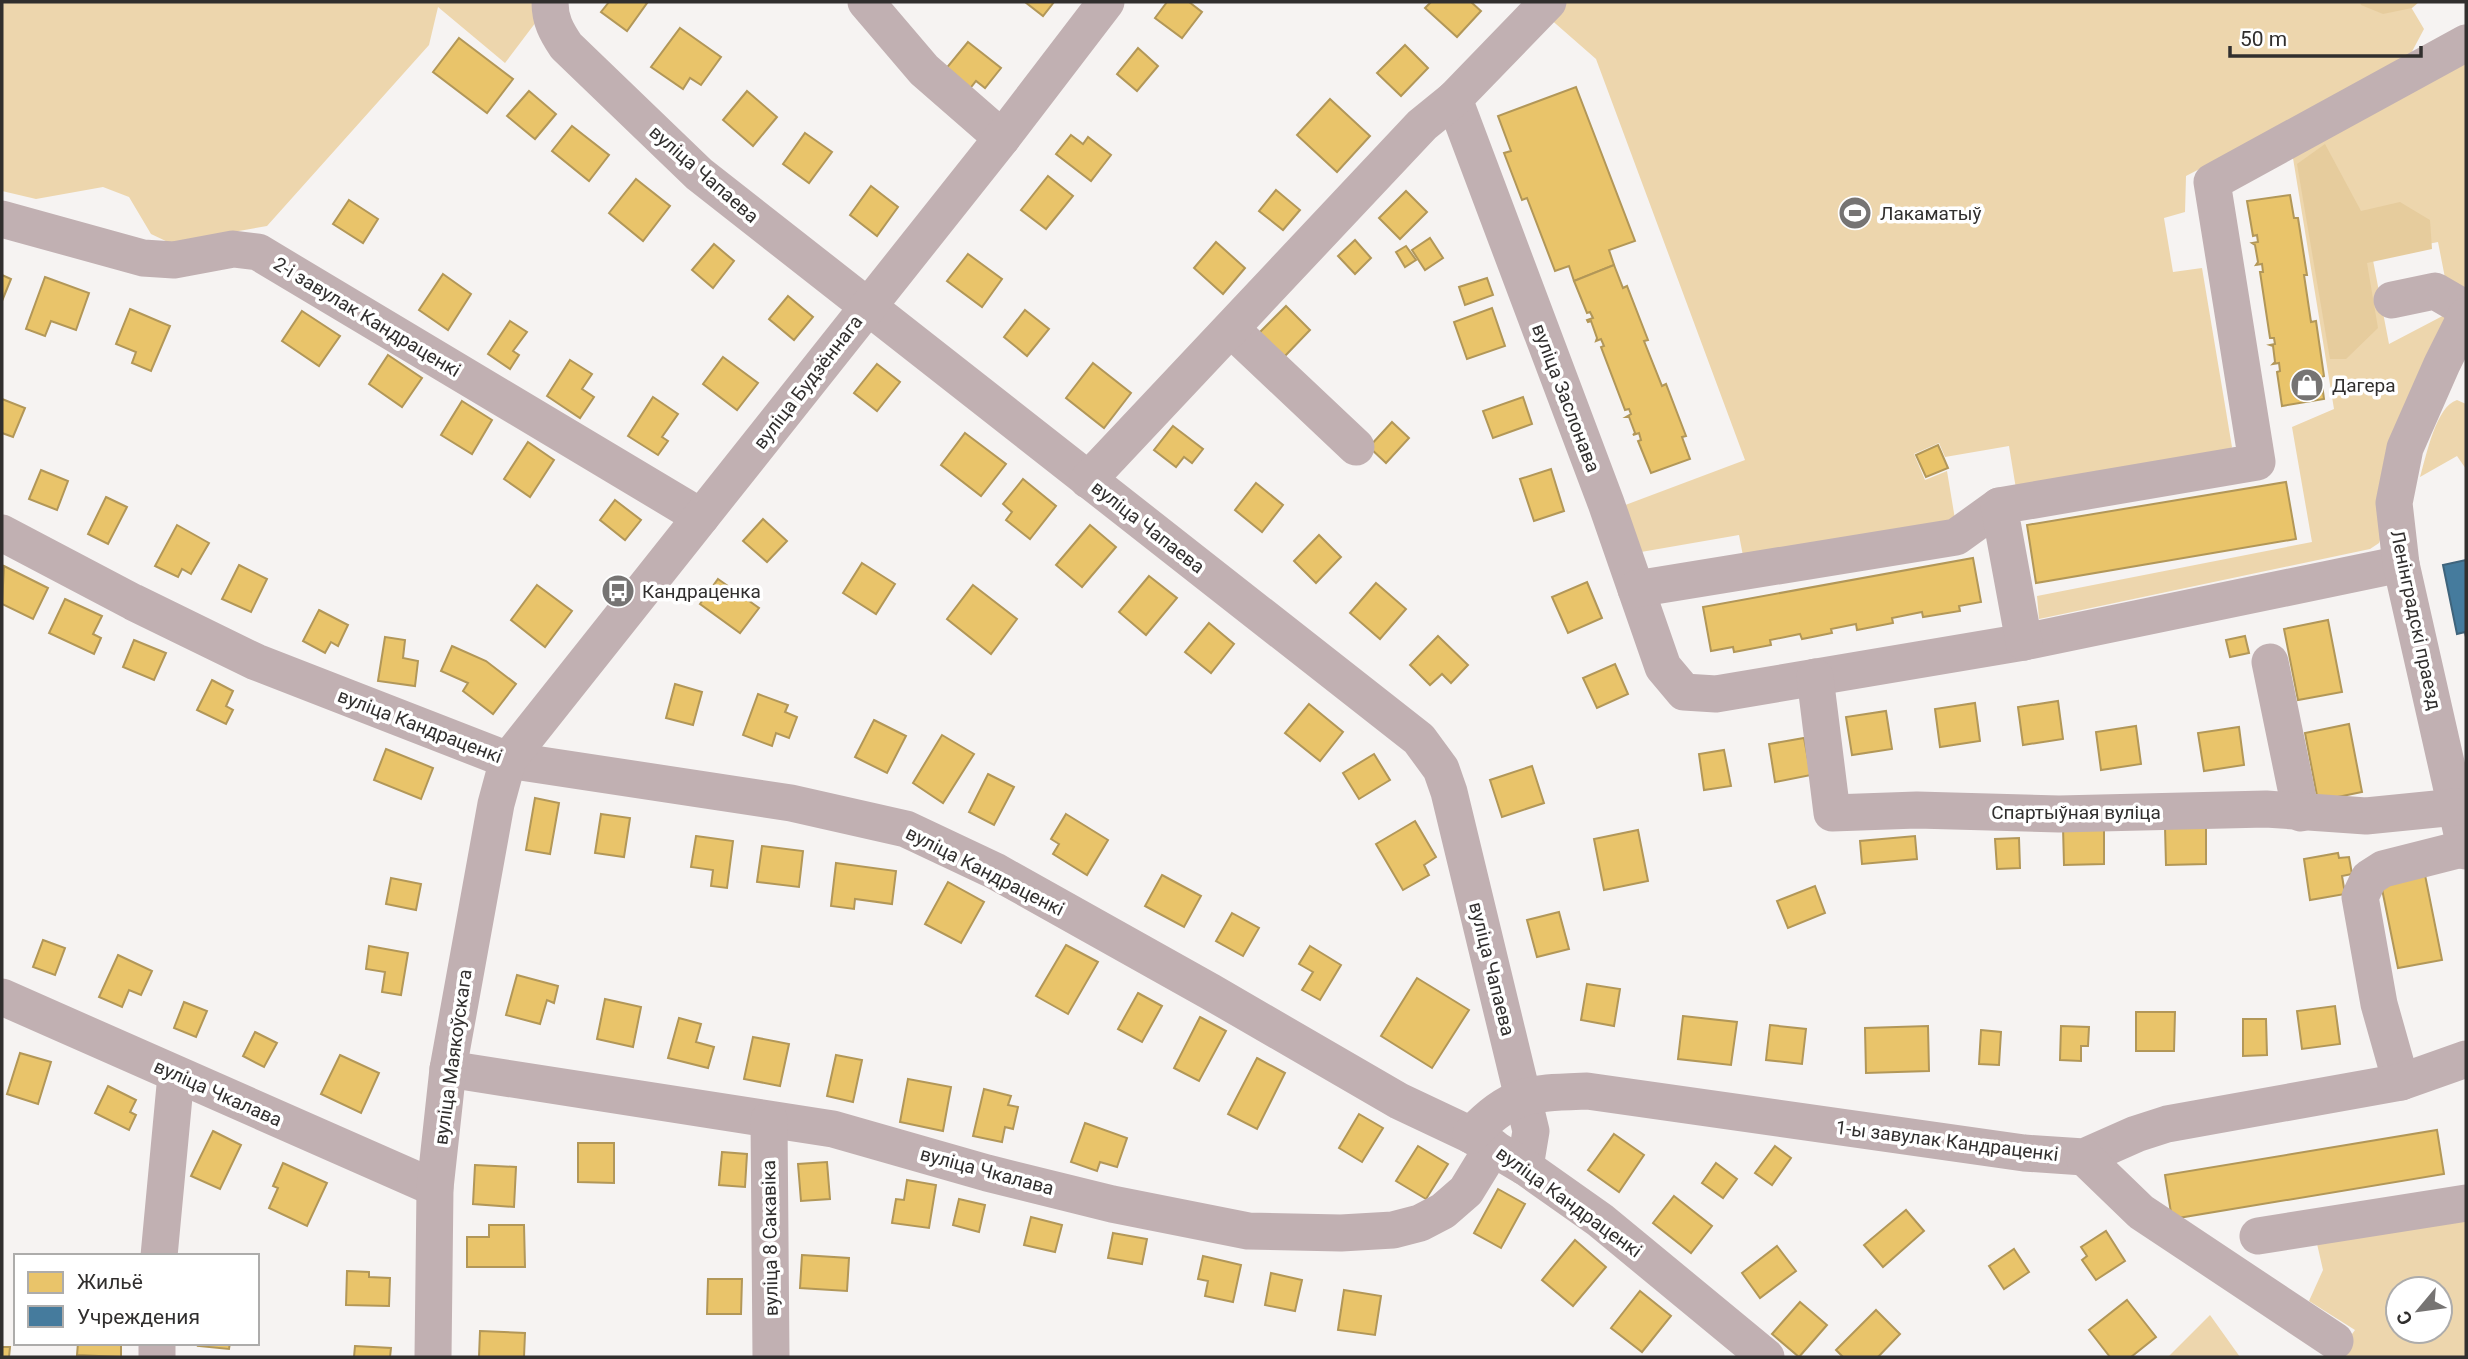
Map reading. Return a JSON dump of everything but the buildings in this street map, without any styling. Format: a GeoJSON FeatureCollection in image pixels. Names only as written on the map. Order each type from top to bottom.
{"type":"FeatureCollection","features":[{"type":"Feature","properties":{"kind":"street"},"geometry":{"type":"LineString","coordinates":[[866,2],[924,69],[1002,138]]}},
{"type":"Feature","properties":{"kind":"street","name":"вуліца Будзённага"},"geometry":{"type":"LineString","coordinates":[[508,760],[1002,138],[1106,2]]}},
{"type":"Feature","properties":{"kind":"street"},"geometry":{"type":"LineString","coordinates":[[1088,480],[1422,125],[1454,99],[1548,2]]}},
{"type":"Feature","properties":{"kind":"street","name":"вуліца Чапаева"},"geometry":{"type":"LineString","coordinates":[[550,9],[561,38],[586,67],[699,174],[1419,739],[1441,769],[1449,792],[1531,1131],[1525,1167]]}},
{"type":"Feature","properties":{"kind":"street"},"geometry":{"type":"LineString","coordinates":[[1636,589],[1956,537],[1999,506],[2257,462],[2212,182],[2466,43]]}},
{"type":"Feature","properties":{"kind":"street","name":"вуліца Заслонава"},"geometry":{"type":"LineString","coordinates":[[1454,99],[1663,667],[1684,692],[1716,694],[1815,677]]}},
{"type":"Feature","properties":{"kind":"street","name":"2-і завулак Кандраценкі"},"geometry":{"type":"LineString","coordinates":[[2,219],[143,258],[174,260],[233,248],[258,251],[701,517]]}},
{"type":"Feature","properties":{"kind":"street"},"geometry":{"type":"LineString","coordinates":[[2392,300],[2434,291],[2466,309]]}},
{"type":"Feature","properties":{"kind":"street","name":"Ленінградскі праезд"},"geometry":{"type":"LineString","coordinates":[[2466,316],[2454,372],[2405,448],[2394,503],[2401,564],[2466,850]]}},
{"type":"Feature","properties":{"kind":"street"},"geometry":{"type":"LineString","coordinates":[[1231,329],[1356,447]]}},
{"type":"Feature","properties":{"kind":"street"},"geometry":{"type":"LineString","coordinates":[[1999,506],[2024,642]]}},
{"type":"Feature","properties":{"kind":"street","name":"вуліца Кандраценкі"},"geometry":{"type":"LineString","coordinates":[[2,533],[133,602],[256,662],[508,760],[791,803],[906,829],[995,871],[1399,1101],[1482,1141],[1525,1167],[1600,1220],[1757,1354]]}},
{"type":"Feature","properties":{"kind":"street"},"geometry":{"type":"LineString","coordinates":[[1815,677],[2024,642],[2401,564]]}},
{"type":"Feature","properties":{"kind":"street"},"geometry":{"type":"LineString","coordinates":[[2270,662],[2301,813]]}},
{"type":"Feature","properties":{"kind":"street","name":"Спартыўная вуліца"},"geometry":{"type":"LineString","coordinates":[[1815,677],[1832,813],[1917,810],[2059,814],[2266,809],[2366,816],[2456,807]]}},
{"type":"Feature","properties":{"kind":"street","name":"вуліца Маякоўскага"},"geometry":{"type":"LineString","coordinates":[[433,1357],[435,1188],[448,1069],[496,804],[508,760]]}},
{"type":"Feature","properties":{"kind":"street"},"geometry":{"type":"LineString","coordinates":[[2401,1082],[2379,1004],[2360,897],[2370,878],[2383,869],[2466,850]]}},
{"type":"Feature","properties":{"kind":"street","name":"вуліца Чкалава"},"geometry":{"type":"LineString","coordinates":[[6,1008],[176,1074],[435,1188]]}},
{"type":"Feature","properties":{"kind":"street","name":"1-ы завулак Кандраценкі"},"geometry":{"type":"LineString","coordinates":[[1482,1141],[1492,1112],[1523,1096],[1587,1091],[2024,1153],[2084,1157],[2136,1134],[2167,1124],[2401,1082],[2466,1059]]}},
{"type":"Feature","properties":{"kind":"street","name":"вуліца Чкалава"},"geometry":{"type":"LineString","coordinates":[[448,1069],[833,1129],[987,1173],[1100,1201],[1248,1231],[1340,1233],[1393,1230],[1420,1223],[1443,1211],[1466,1191],[1482,1141]]}},
{"type":"Feature","properties":{"kind":"street"},"geometry":{"type":"LineString","coordinates":[[159,1254],[176,1074]]}},
{"type":"Feature","properties":{"kind":"street","name":"вуліца 8 Сакавіка"},"geometry":{"type":"LineString","coordinates":[[769,1120],[771,1357]]}},
{"type":"Feature","properties":{"kind":"street"},"geometry":{"type":"LineString","coordinates":[[2084,1157],[2141,1213],[2335,1341]]}},
{"type":"Feature","properties":{"kind":"street"},"geometry":{"type":"LineString","coordinates":[[2258,1236],[2466,1203]]}},
{"type":"Feature","properties":{"kind":"shaded area"},"geometry":{"type":"Polygon","coordinates":[[[2,2],[537,2],[536,22],[505,63],[438,7],[429,45],[267,226],[170,243],[151,234],[129,197],[103,187],[36,199],[2,191],[2,2]]]}},
{"type":"Feature","properties":{"kind":"shaded area"},"geometry":{"type":"Polygon","coordinates":[[[1562,2],[2408,2],[2424,29],[2407,61],[2186,176],[2185,212],[2164,218],[2173,272],[2202,268],[2232,447],[2223,460],[2017,495],[2009,446],[1945,457],[1939,443],[1914,454],[1925,480],[1947,471],[1956,525],[1744,561],[1739,535],[1641,552],[1620,507],[1745,460],[1596,59],[1548,17],[1562,2]]]}},
{"type":"Feature","properties":{"kind":"shaded area"},"geometry":{"type":"Polygon","coordinates":[[[2360,2],[2419,2],[2412,8],[2383,14],[2361,5],[2360,2]]]}},
{"type":"Feature","properties":{"kind":"shaded area"},"geometry":{"type":"Polygon","coordinates":[[[2466,58],[2466,285],[2460,296],[2447,288],[2438,242],[2372,255],[2389,344],[2454,310],[2379,543],[2370,549],[2039,619],[2037,596],[2312,542],[2292,427],[2334,409],[2292,152],[2466,58]]]}},
{"type":"Feature","properties":{"kind":"shaded area"},"geometry":{"type":"Polygon","coordinates":[[[2325,144],[2361,211],[2400,202],[2430,220],[2432,249],[2367,263],[2378,328],[2346,359],[2330,359],[2297,164],[2325,144]]]}},
{"type":"Feature","properties":{"kind":"shaded area"},"geometry":{"type":"Polygon","coordinates":[[[2457,400],[2466,404],[2466,469],[2457,456],[2420,477],[2438,422],[2443,412],[2457,400]]]}},
{"type":"Feature","properties":{"kind":"shaded area"},"geometry":{"type":"Polygon","coordinates":[[[2466,1211],[2466,1357],[2335,1357],[2355,1330],[2309,1301],[2323,1270],[2315,1235],[2466,1211]]]}},
{"type":"Feature","properties":{"kind":"shaded area"},"geometry":{"type":"Polygon","coordinates":[[[2210,1315],[2240,1357],[2168,1357],[2210,1315]]]}},
{"type":"Feature","properties":{"kind":"place","name":"Лакаматыў"},"geometry":{"type":"Point","coordinates":[1855,213]}},
{"type":"Feature","properties":{"kind":"place","name":"Дагера"},"geometry":{"type":"Point","coordinates":[2307,385]}},
{"type":"Feature","properties":{"kind":"place","name":"Кандраценка"},"geometry":{"type":"Point","coordinates":[618,591]}}]}
